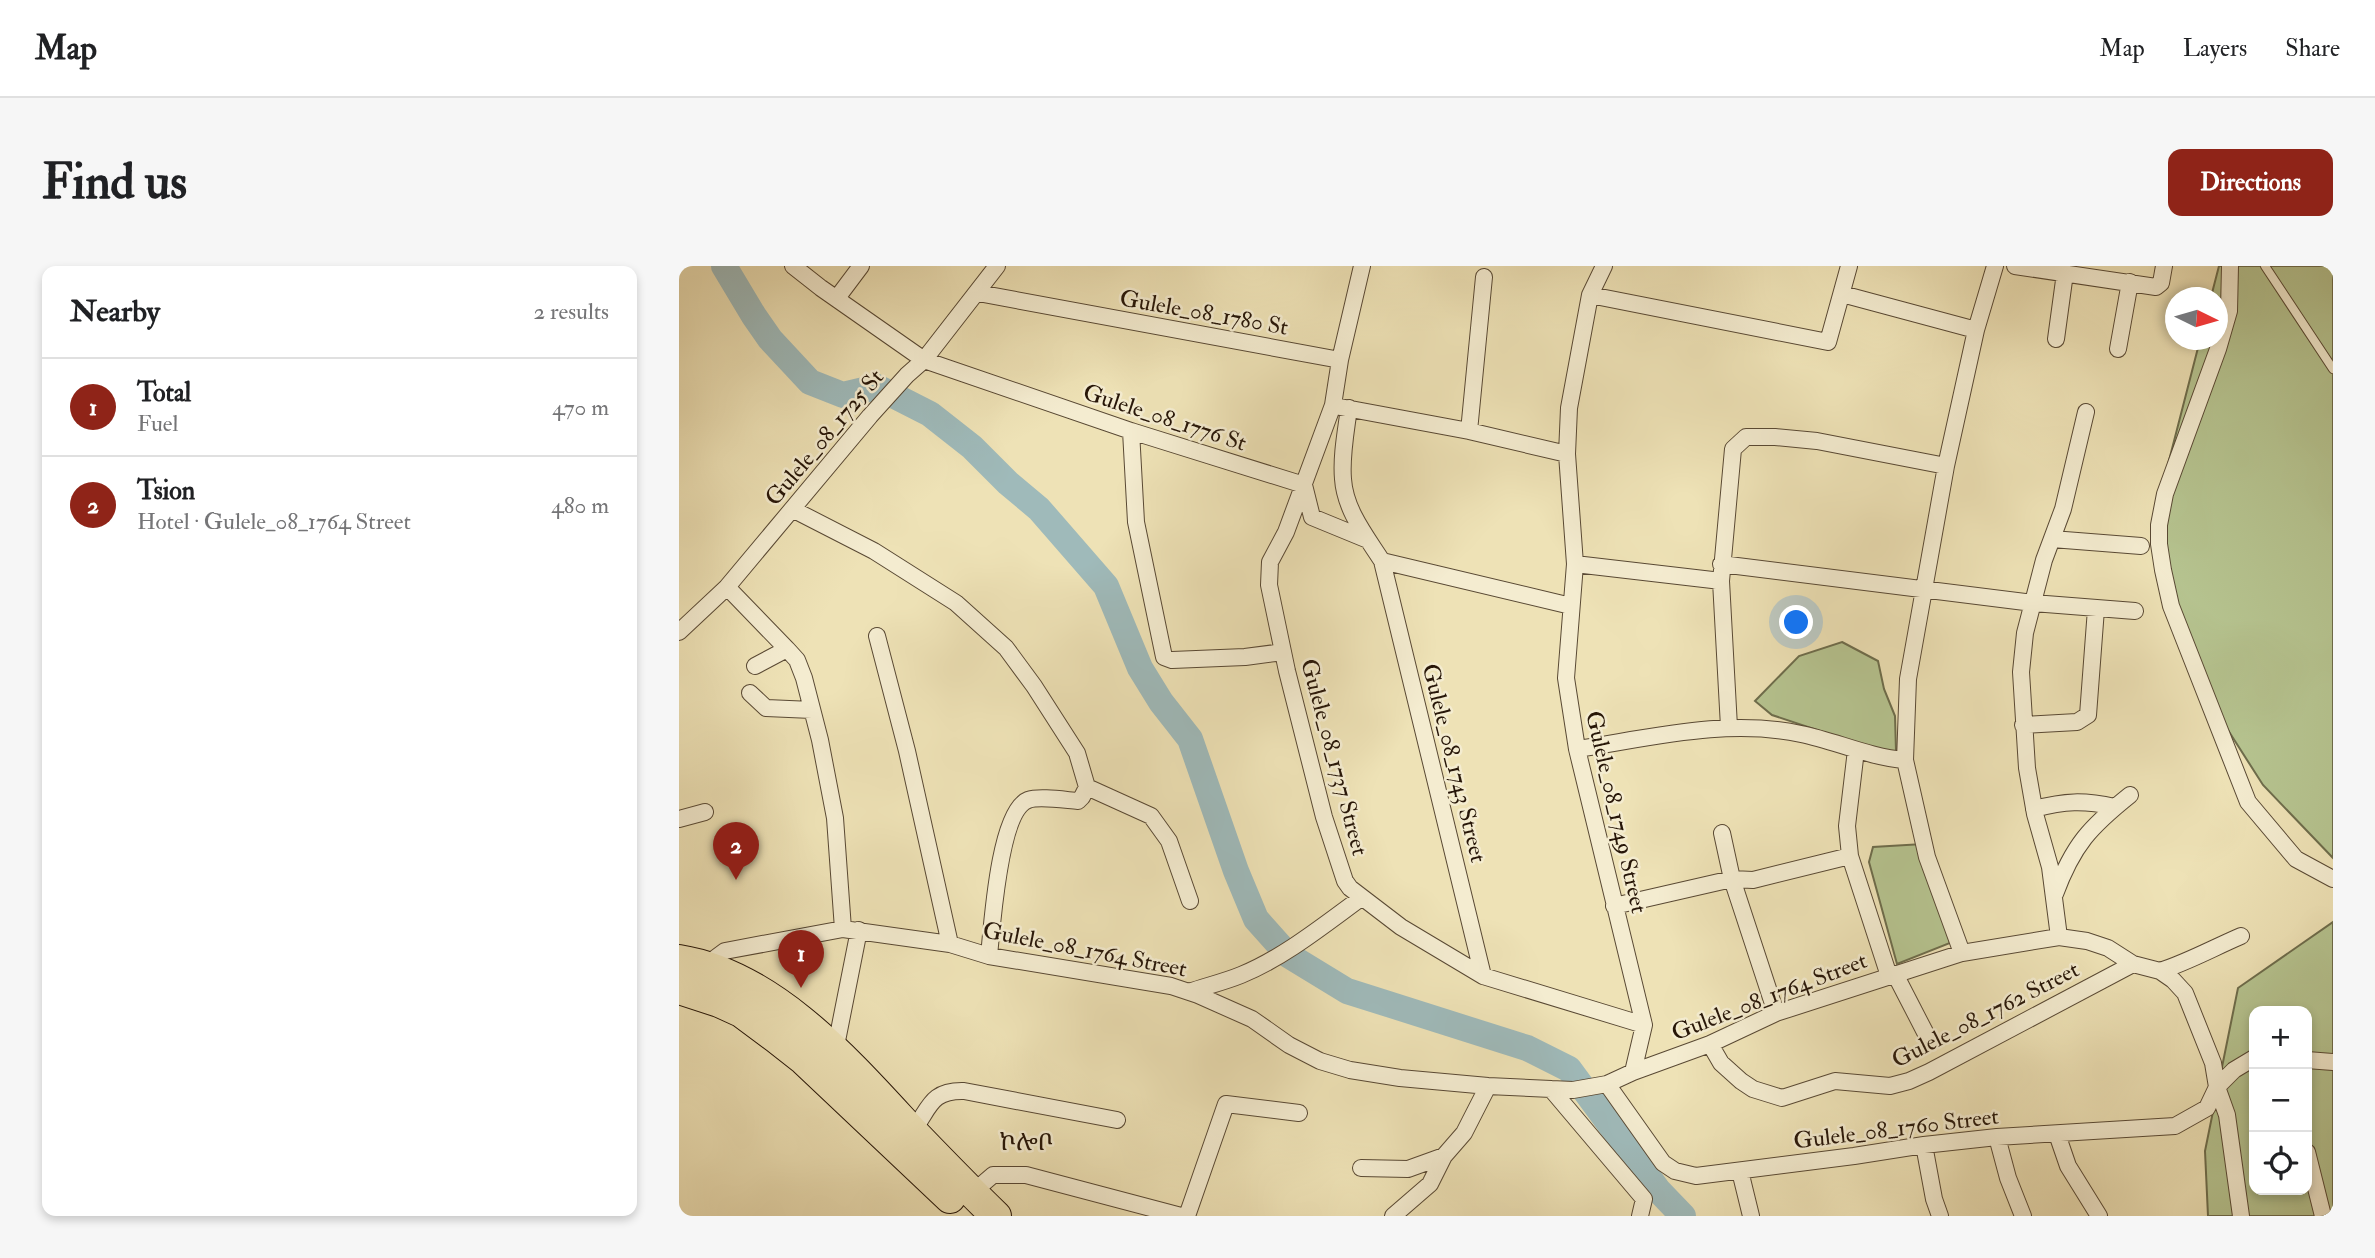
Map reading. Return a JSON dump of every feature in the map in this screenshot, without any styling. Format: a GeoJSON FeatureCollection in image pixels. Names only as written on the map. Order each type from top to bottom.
{"type":"FeatureCollection","features":[{"type":"Feature","properties":{"kind":"highway"},"geometry":{"type":"LineString","coordinates":[[691,962],[735,978],[772,999],[835,1051],[958,1206],[996,1216]]}},
{"type":"Feature","properties":{"kind":"highway"},"geometry":{"type":"LineString","coordinates":[[683,990],[730,1007],[760,1026],[804,1060],[861,1116],[906,1139]]}},
{"type":"Feature","properties":{"kind":"street","name":"Gulele_08_1776 St"},"geometry":{"type":"LineString","coordinates":[[793,266],[924,360],[1131,431],[1304,485]]}},
{"type":"Feature","properties":{"kind":"street"},"geometry":{"type":"LineString","coordinates":[[837,298],[861,266]]}},
{"type":"Feature","properties":{"kind":"street","name":"Gulele_08_1725 St"},"geometry":{"type":"LineString","coordinates":[[679,632],[727,587],[870,416],[924,360],[997,266]]}},
{"type":"Feature","properties":{"kind":"street"},"geometry":{"type":"LineString","coordinates":[[1362,266],[1340,360],[1341,407],[1469,431],[1567,454]]}},
{"type":"Feature","properties":{"kind":"street","name":"Gulele_08_1749 Street"},"geometry":{"type":"LineString","coordinates":[[1604,266],[1590,295],[1569,408],[1567,454],[1575,564],[1566,678],[1577,749],[1644,1025]]}},
{"type":"Feature","properties":{"kind":"street"},"geometry":{"type":"LineString","coordinates":[[1590,295],[1828,342],[1849,266]]}},
{"type":"Feature","properties":{"kind":"street"},"geometry":{"type":"LineString","coordinates":[[1962,953],[1927,857],[1905,760],[1908,679],[1946,466],[1976,330],[1995,266]]}},
{"type":"Feature","properties":{"kind":"street"},"geometry":{"type":"LineString","coordinates":[[2015,266],[2156,288],[2161,283],[2164,266]]}},
{"type":"Feature","properties":{"kind":"street"},"geometry":{"type":"LineString","coordinates":[[2230,266],[2229,311],[2218,349],[2165,494],[2159,525],[2163,570],[2171,606],[2248,802],[2296,859],[2333,879]]}},
{"type":"Feature","properties":{"kind":"street"},"geometry":{"type":"LineString","coordinates":[[2056,339],[2065,273]]}},
{"type":"Feature","properties":{"kind":"street"},"geometry":{"type":"LineString","coordinates":[[1469,431],[1484,277]]}},
{"type":"Feature","properties":{"kind":"street"},"geometry":{"type":"LineString","coordinates":[[2118,349],[2130,282]]}},
{"type":"Feature","properties":{"kind":"street","name":"Gulele_08_1780 St"},"geometry":{"type":"LineString","coordinates":[[978,293],[1340,360]]}},
{"type":"Feature","properties":{"kind":"street"},"geometry":{"type":"LineString","coordinates":[[1842,294],[1976,330]]}},
{"type":"Feature","properties":{"kind":"street","name":"Gulele_08_1737 Street"},"geometry":{"type":"LineString","coordinates":[[1341,407],[1270,562],[1269,585],[1324,817],[1345,881],[1361,898],[1401,927],[1483,976],[1644,1025]]}},
{"type":"Feature","properties":{"kind":"street","name":"Gulele_08_1743 Street"},"geometry":{"type":"LineString","coordinates":[[1341,407],[1343,478],[1349,504],[1382,562],[1483,976]]}},
{"type":"Feature","properties":{"kind":"street"},"geometry":{"type":"LineString","coordinates":[[2086,412],[2063,509],[2044,559],[2025,633],[2021,672],[2023,725],[2034,809],[2050,867],[2059,936],[2108,948],[2133,964],[2160,971],[2185,993],[2213,1063],[2217,1087],[2227,1115],[2241,1216]]}},
{"type":"Feature","properties":{"kind":"street"},"geometry":{"type":"LineString","coordinates":[[1131,431],[1136,522],[1164,657],[1173,660],[1245,657],[1283,652]]}},
{"type":"Feature","properties":{"kind":"street"},"geometry":{"type":"LineString","coordinates":[[1728,727],[1721,572],[1733,449],[1746,438],[1775,437],[1817,441],[1946,466]]}},
{"type":"Feature","properties":{"kind":"street"},"geometry":{"type":"LineString","coordinates":[[1304,485],[1313,517],[1368,540]]}},
{"type":"Feature","properties":{"kind":"street"},"geometry":{"type":"LineString","coordinates":[[792,509],[874,551],[956,603],[1006,648],[1077,753],[1087,787],[1082,797],[1078,800],[1032,799],[1021,805],[1007,832],[999,870],[989,956]]}},
{"type":"Feature","properties":{"kind":"street"},"geometry":{"type":"LineString","coordinates":[[2052,539],[2141,546]]}},
{"type":"Feature","properties":{"kind":"street"},"geometry":{"type":"LineString","coordinates":[[1382,562],[1571,606]]}},
{"type":"Feature","properties":{"kind":"street"},"geometry":{"type":"LineString","coordinates":[[1575,564],[1721,572],[2135,611]]}},
{"type":"Feature","properties":{"kind":"street"},"geometry":{"type":"LineString","coordinates":[[727,587],[797,660],[812,710],[835,818],[851,929],[835,1051]]}},
{"type":"Feature","properties":{"kind":"street"},"geometry":{"type":"LineString","coordinates":[[2023,725],[2077,722],[2088,715],[2096,609]]}},
{"type":"Feature","properties":{"kind":"street"},"geometry":{"type":"LineString","coordinates":[[877,636],[907,751],[950,943]]}},
{"type":"Feature","properties":{"kind":"street"},"geometry":{"type":"LineString","coordinates":[[755,666],[787,649]]}},
{"type":"Feature","properties":{"kind":"street"},"geometry":{"type":"LineString","coordinates":[[750,693],[766,708],[812,710]]}},
{"type":"Feature","properties":{"kind":"street"},"geometry":{"type":"LineString","coordinates":[[1577,749],[1728,727],[1800,734],[1886,758],[1905,760]]}},
{"type":"Feature","properties":{"kind":"street"},"geometry":{"type":"LineString","coordinates":[[1856,750],[1847,826],[1850,856],[1892,975],[1926,1034]]}},
{"type":"Feature","properties":{"kind":"street"},"geometry":{"type":"LineString","coordinates":[[1087,787],[1151,816],[1169,841],[1189,901]]}},
{"type":"Feature","properties":{"kind":"street"},"geometry":{"type":"LineString","coordinates":[[2054,898],[2076,847],[2099,820],[2130,795]]}},
{"type":"Feature","properties":{"kind":"street"},"geometry":{"type":"LineString","coordinates":[[2034,809],[2065,801],[2088,801],[2115,807]]}},
{"type":"Feature","properties":{"kind":"street"},"geometry":{"type":"LineString","coordinates":[[679,819],[705,812]]}},
{"type":"Feature","properties":{"kind":"street"},"geometry":{"type":"LineString","coordinates":[[1723,833],[1732,879],[1776,1013]]}},
{"type":"Feature","properties":{"kind":"street"},"geometry":{"type":"LineString","coordinates":[[1615,906],[1732,879],[1753,880],[1850,856]]}},
{"type":"Feature","properties":{"kind":"street"},"geometry":{"type":"LineString","coordinates":[[1189,992],[1258,967],[1361,898]]}},
{"type":"Feature","properties":{"kind":"street","name":"Gulele_08_1764 Street"},"geometry":{"type":"LineString","coordinates":[[691,962],[725,951],[851,929],[950,943],[989,956],[1119,975],[1189,992],[1252,1019],[1289,1045],[1320,1061],[1374,1075],[1488,1086],[1573,1090],[1607,1084],[1710,1044],[1776,1013],[1892,975],[1962,953],[2059,936]]}},
{"type":"Feature","properties":{"kind":"street"},"geometry":{"type":"LineString","coordinates":[[2160,971],[2186,963],[2241,936]]}},
{"type":"Feature","properties":{"kind":"street"},"geometry":{"type":"LineString","coordinates":[[683,990],[691,962]]}},
{"type":"Feature","properties":{"kind":"street","name":"Gulele_08_1762 Street"},"geometry":{"type":"LineString","coordinates":[[1710,1044],[1721,1063],[1741,1081],[1753,1089],[1782,1098],[1835,1080],[1890,1086],[1929,1072],[2133,964]]}},
{"type":"Feature","properties":{"kind":"street"},"geometry":{"type":"LineString","coordinates":[[1633,1072],[1644,1025]]}},
{"type":"Feature","properties":{"kind":"street"},"geometry":{"type":"LineString","coordinates":[[2312,1060],[2333,1062]]}},
{"type":"Feature","properties":{"kind":"street","name":"Gulele_08_1760 Street"},"geometry":{"type":"LineString","coordinates":[[1607,1084],[1663,1163],[1675,1171],[1696,1176],[1997,1137],[2175,1126],[2207,1108],[2217,1087],[2234,1070],[2249,1061]]}},
{"type":"Feature","properties":{"kind":"street"},"geometry":{"type":"LineString","coordinates":[[1393,1216],[1430,1184],[1444,1156],[1464,1133],[1488,1086]]}},
{"type":"Feature","properties":{"kind":"street"},"geometry":{"type":"LineString","coordinates":[[1551,1089],[1644,1199],[1640,1216]]}},
{"type":"Feature","properties":{"kind":"street"},"geometry":{"type":"LineString","coordinates":[[906,1139],[936,1098],[945,1091],[1117,1120]]}},
{"type":"Feature","properties":{"kind":"street"},"geometry":{"type":"LineString","coordinates":[[1187,1216],[1226,1104],[1299,1113]]}},
{"type":"Feature","properties":{"kind":"street"},"geometry":{"type":"LineString","coordinates":[[2057,1134],[2068,1166],[2099,1216]]}},
{"type":"Feature","properties":{"kind":"street"},"geometry":{"type":"LineString","coordinates":[[1997,1137],[2008,1178],[2023,1216]]}},
{"type":"Feature","properties":{"kind":"street"},"geometry":{"type":"LineString","coordinates":[[1924,1145],[1934,1199],[1940,1216]]}},
{"type":"Feature","properties":{"kind":"street"},"geometry":{"type":"LineString","coordinates":[[1361,1168],[1408,1169],[1444,1156]]}},
{"type":"Feature","properties":{"kind":"street"},"geometry":{"type":"LineString","coordinates":[[1740,1171],[1751,1216]]}},
{"type":"Feature","properties":{"kind":"street"},"geometry":{"type":"LineString","coordinates":[[2312,1172],[2323,1216]]}},
{"type":"Feature","properties":{"kind":"street"},"geometry":{"type":"LineString","coordinates":[[958,1206],[993,1175],[1026,1175],[1181,1216]]}},
{"type":"Feature","properties":{"kind":"lane"},"geometry":{"type":"LineString","coordinates":[[2265,266],[2333,369]]}},
{"type":"Feature","properties":{"kind":"green space"},"geometry":{"type":"Polygon","coordinates":[[[2219,266],[2333,266],[2333,858],[2263,785],[2191,672],[2155,515],[2197,350],[2228,350],[2228,287],[2214,287],[2219,266]]]}},
{"type":"Feature","properties":{"kind":"green space"},"geometry":{"type":"Polygon","coordinates":[[[1842,642],[1878,661],[1884,689],[1895,716],[1896,751],[1892,755],[1772,715],[1755,701],[1799,656],[1842,642]]]}},
{"type":"Feature","properties":{"kind":"green space"},"geometry":{"type":"Polygon","coordinates":[[[1923,844],[1950,943],[1897,964],[1869,862],[1873,847],[1923,844]]]}},
{"type":"Feature","properties":{"kind":"green space"},"geometry":{"type":"Polygon","coordinates":[[[2333,922],[2333,1216],[2208,1216],[2205,1151],[2238,988],[2333,922]]]}},
{"type":"Feature","properties":{"kind":"waterway"},"geometry":{"type":"LineString","coordinates":[[724,266],[770,339],[810,382],[843,395],[877,387],[930,414],[972,447],[1039,509],[1106,586],[1140,668],[1161,702],[1190,739],[1236,871],[1256,919],[1288,955],[1347,991],[1527,1048],[1569,1069],[1658,1190],[1683,1216]]}},
{"type":"Feature","properties":{"kind":"place","name":"Tsion"},"geometry":{"type":"Point","coordinates":[736,880]}},
{"type":"Feature","properties":{"kind":"place","name":"Total"},"geometry":{"type":"Point","coordinates":[801,988]}},
{"type":"Feature","properties":{"kind":"district","name":"ኮሎቦ"},"geometry":{"type":"Point","coordinates":[1026,1142]}}]}
